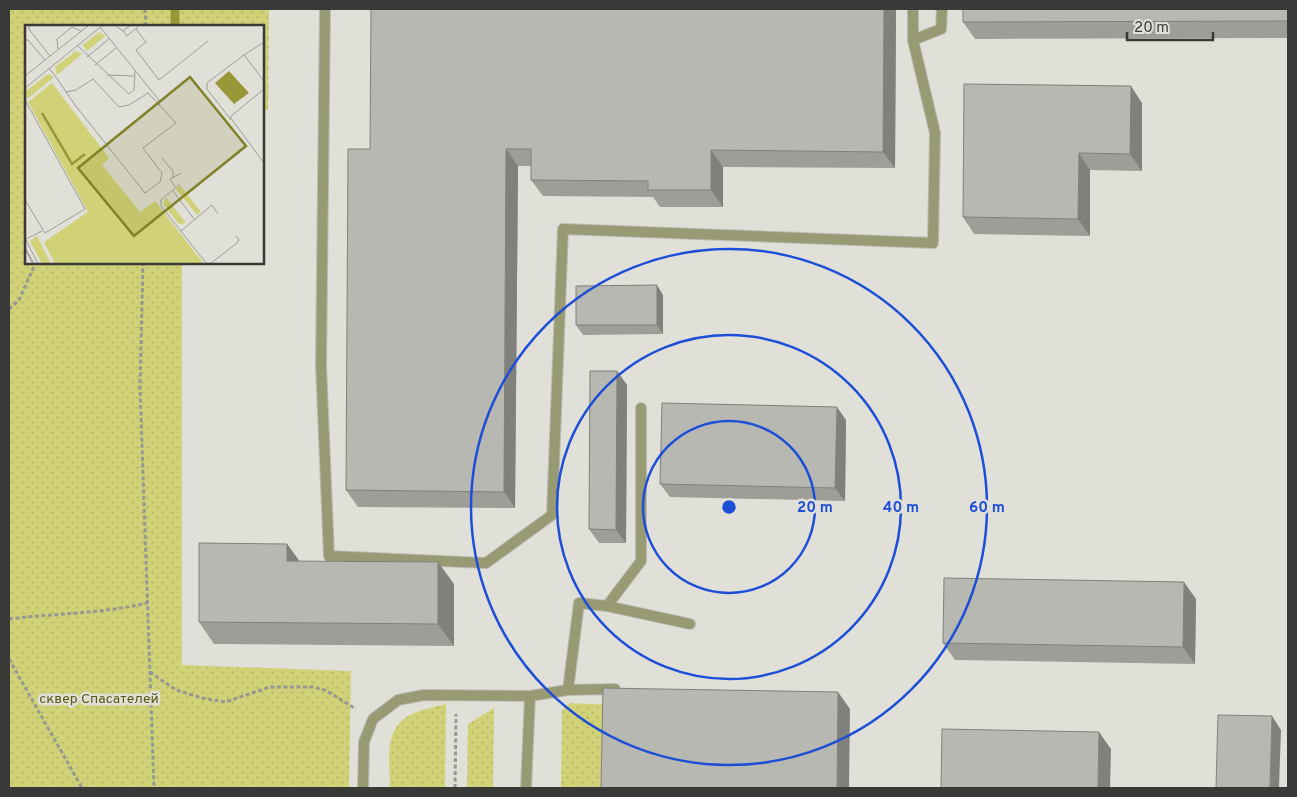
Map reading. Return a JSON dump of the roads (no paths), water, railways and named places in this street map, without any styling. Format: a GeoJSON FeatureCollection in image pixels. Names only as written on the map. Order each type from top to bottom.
{"type":"FeatureCollection","features":[{"type":"Feature","properties":{"kind":"lane"},"geometry":{"type":"LineString","coordinates":[[325,9],[321,365],[329,556],[486,563],[552,515],[563,229],[933,243],[935,133],[913,40],[913,9]]}},
{"type":"Feature","properties":{"kind":"lane"},"geometry":{"type":"LineString","coordinates":[[913,40],[941,29],[942,9]]}},
{"type":"Feature","properties":{"kind":"lane"},"geometry":{"type":"LineString","coordinates":[[607,606],[641,561],[640,408]]}},
{"type":"Feature","properties":{"kind":"lane"},"geometry":{"type":"LineString","coordinates":[[568,690],[579,603],[607,606],[690,624]]}},
{"type":"Feature","properties":{"kind":"lane"},"geometry":{"type":"LineString","coordinates":[[363,788],[364,742],[373,719],[398,700],[424,695],[530,696],[568,690],[621,689]]}},
{"type":"Feature","properties":{"kind":"lane"},"geometry":{"type":"LineString","coordinates":[[526,788],[530,696]]}},
{"type":"Feature","properties":{"kind":"waterway"},"geometry":{"type":"LineString","coordinates":[[175,9],[175,25]]}},
{"type":"Feature","properties":{"kind":"park label","name":"cквер Спасателей"},"geometry":{"type":"Point","coordinates":[99,698]}}]}
